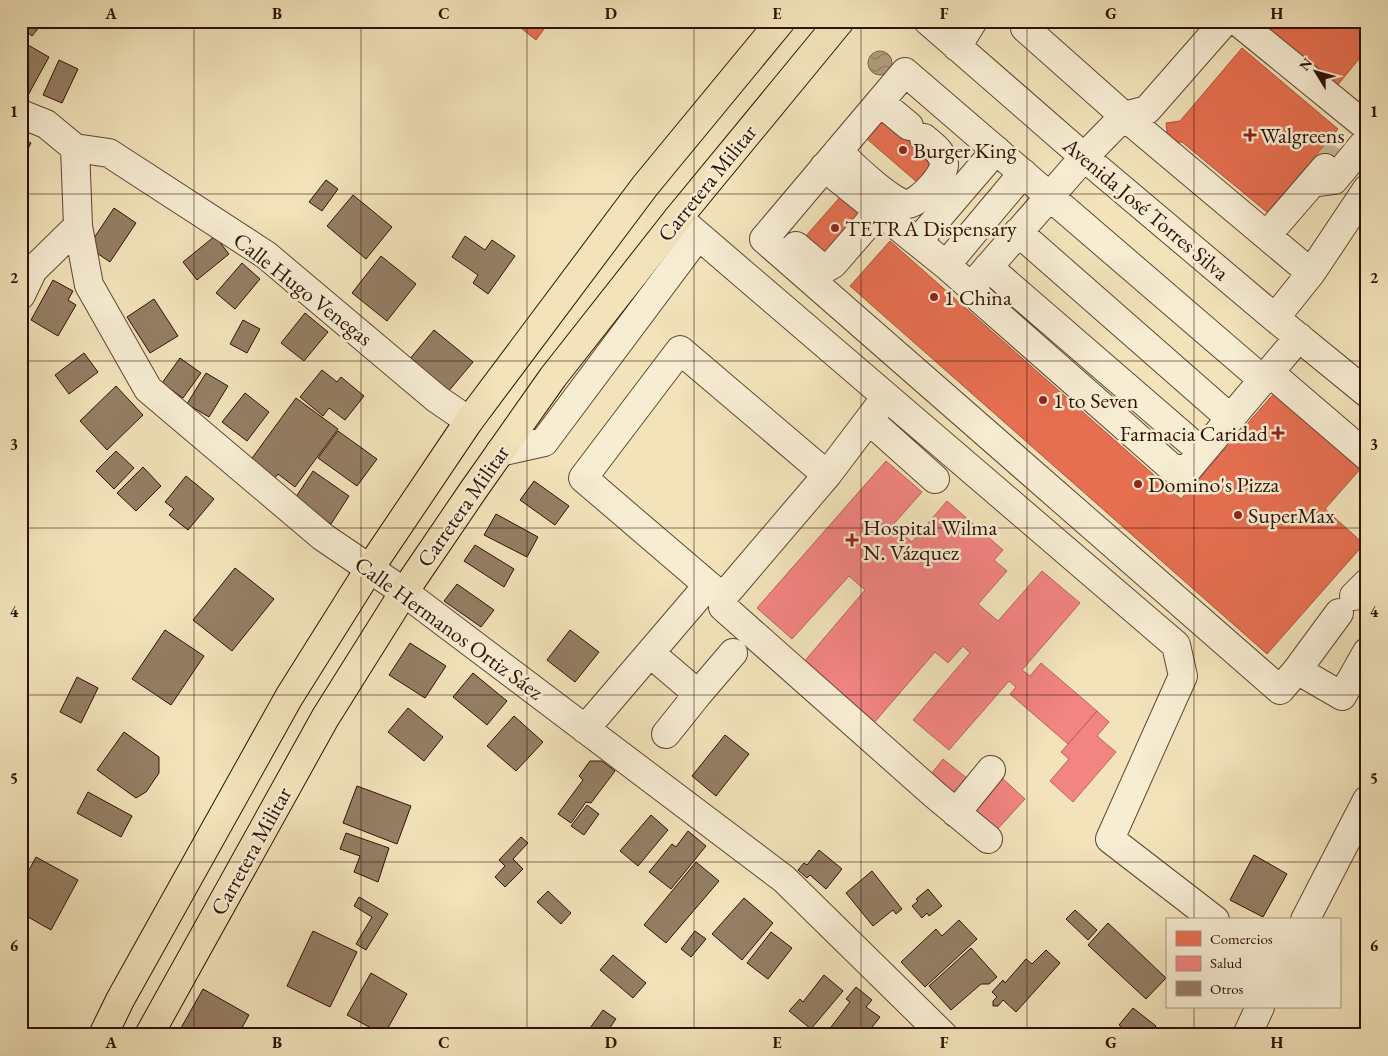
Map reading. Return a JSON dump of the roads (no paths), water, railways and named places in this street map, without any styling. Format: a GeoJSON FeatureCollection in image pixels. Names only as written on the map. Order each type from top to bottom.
{"type":"FeatureCollection","features":[{"type":"Feature","properties":{"kind":"main road"},"geometry":{"type":"LineString","coordinates":[[740,70],[764,21]]}},
{"type":"Feature","properties":{"kind":"main road","name":"Carretera Militar"},"geometry":{"type":"LineString","coordinates":[[103,1035],[120,1000],[289,697],[370,568],[469,421],[639,194],[781,21]]}},
{"type":"Feature","properties":{"kind":"main road","name":"Carretera Militar"},"geometry":{"type":"LineString","coordinates":[[149,1035],[325,718],[404,592],[553,377],[678,218],[840,21]]}},
{"type":"Feature","properties":{"kind":"street","name":"Avenida José Torres Silva"},"geometry":{"type":"LineString","coordinates":[[928,21],[1084,157],[1367,393]]}},
{"type":"Feature","properties":{"kind":"street"},"geometry":{"type":"LineString","coordinates":[[957,47],[973,21]]}},
{"type":"Feature","properties":{"kind":"street"},"geometry":{"type":"LineString","coordinates":[[1026,21],[1024,28],[1124,116],[1311,273]]}},
{"type":"Feature","properties":{"kind":"street"},"geometry":{"type":"LineString","coordinates":[[1225,21],[1147,110],[1124,116],[1084,157],[979,277],[980,299],[1172,468],[1187,470],[1299,338]]}},
{"type":"Feature","properties":{"kind":"street"},"geometry":{"type":"LineString","coordinates":[[1237,21],[1365,130]]}},
{"type":"Feature","properties":{"kind":"street"},"geometry":{"type":"LineString","coordinates":[[1353,597],[1298,670],[1280,690],[764,239],[905,72],[1049,197],[1266,376],[1367,456]]}},
{"type":"Feature","properties":{"kind":"street"},"geometry":{"type":"LineString","coordinates":[[831,159],[892,199],[906,205],[915,203],[941,174],[945,167],[943,157],[936,148],[880,102]]}},
{"type":"Feature","properties":{"kind":"street"},"geometry":{"type":"LineString","coordinates":[[21,114],[46,124],[75,148]]}},
{"type":"Feature","properties":{"kind":"street"},"geometry":{"type":"LineString","coordinates":[[1267,235],[1325,167],[1365,130]]}},
{"type":"Feature","properties":{"kind":"street"},"geometry":{"type":"LineString","coordinates":[[1325,167],[1334,180],[1365,130]]}},
{"type":"Feature","properties":{"kind":"street","name":"Calle Hugo Venegas"},"geometry":{"type":"LineString","coordinates":[[75,148],[110,153],[266,255],[437,399],[469,421]]}},
{"type":"Feature","properties":{"kind":"street","name":"Calle Hermanos Ortiz Sáez"},"geometry":{"type":"LineString","coordinates":[[75,148],[78,226],[89,285],[148,389],[323,537],[404,592],[784,879],[943,1035]]}},
{"type":"Feature","properties":{"kind":"street"},"geometry":{"type":"LineString","coordinates":[[918,241],[996,150]]}},
{"type":"Feature","properties":{"kind":"street"},"geometry":{"type":"LineString","coordinates":[[831,159],[880,211],[946,265],[979,277]]}},
{"type":"Feature","properties":{"kind":"street"},"geometry":{"type":"LineString","coordinates":[[946,265],[1023,173]]}},
{"type":"Feature","properties":{"kind":"street"},"geometry":{"type":"LineString","coordinates":[[1275,318],[1311,273],[1367,189]]}},
{"type":"Feature","properties":{"kind":"street"},"geometry":{"type":"LineString","coordinates":[[774,227],[816,264],[826,268],[833,264],[880,211]]}},
{"type":"Feature","properties":{"kind":"street"},"geometry":{"type":"LineString","coordinates":[[678,218],[1176,645],[1183,676],[1110,839],[1211,918]]}},
{"type":"Feature","properties":{"kind":"street"},"geometry":{"type":"LineString","coordinates":[[21,295],[33,270],[78,226]]}},
{"type":"Feature","properties":{"kind":"street"},"geometry":{"type":"LineString","coordinates":[[1018,232],[1230,418]]}},
{"type":"Feature","properties":{"kind":"street"},"geometry":{"type":"LineString","coordinates":[[500,452],[544,442],[698,236]]}},
{"type":"Feature","properties":{"kind":"street"},"geometry":{"type":"LineString","coordinates":[[827,475],[680,350],[583,478],[715,591],[723,607],[988,840]]}},
{"type":"Feature","properties":{"kind":"street"},"geometry":{"type":"LineString","coordinates":[[585,729],[650,653],[715,591],[827,475],[886,397]]}},
{"type":"Feature","properties":{"kind":"street"},"geometry":{"type":"LineString","coordinates":[[869,420],[935,479]]}},
{"type":"Feature","properties":{"kind":"street"},"geometry":{"type":"LineString","coordinates":[[1298,670],[1342,696],[1367,652]]}},
{"type":"Feature","properties":{"kind":"street"},"geometry":{"type":"LineString","coordinates":[[650,653],[698,694]]}},
{"type":"Feature","properties":{"kind":"street"},"geometry":{"type":"LineString","coordinates":[[666,734],[733,653]]}},
{"type":"Feature","properties":{"kind":"street"},"geometry":{"type":"LineString","coordinates":[[956,813],[991,770]]}},
{"type":"Feature","properties":{"kind":"street"},"geometry":{"type":"LineString","coordinates":[[1306,918],[1367,800]]}},
{"type":"Feature","properties":{"kind":"street"},"geometry":{"type":"LineString","coordinates":[[1247,1035],[1260,1008]]}},
{"type":"Feature","properties":{"kind":"water"},"geometry":{"type":"Polygon","coordinates":[[[880,51],[889,54],[892,63],[889,72],[880,75],[871,72],[868,63],[871,54],[880,51]]]}},
{"type":"Feature","properties":{"kind":"tunnel"},"geometry":{"type":"LineString","coordinates":[[1325,168],[1339,149]]}},
{"type":"Feature","properties":{"kind":"place","name":"Walgreens"},"geometry":{"type":"Point","coordinates":[1250,135]}},
{"type":"Feature","properties":{"kind":"place","name":"Burger King"},"geometry":{"type":"Point","coordinates":[903,150]}},
{"type":"Feature","properties":{"kind":"place","name":"TETRA Dispensary"},"geometry":{"type":"Point","coordinates":[835,228]}},
{"type":"Feature","properties":{"kind":"place","name":"1 China"},"geometry":{"type":"Point","coordinates":[934,297]}},
{"type":"Feature","properties":{"kind":"place","name":"1 to Seven"},"geometry":{"type":"Point","coordinates":[1043,400]}},
{"type":"Feature","properties":{"kind":"place","name":"Farmacia Caridad"},"geometry":{"type":"Point","coordinates":[1278,433]}},
{"type":"Feature","properties":{"kind":"place","name":"Domino's Pizza"},"geometry":{"type":"Point","coordinates":[1138,484]}},
{"type":"Feature","properties":{"kind":"place","name":"SuperMax"},"geometry":{"type":"Point","coordinates":[1238,515]}},
{"type":"Feature","properties":{"kind":"place","name":"Hospital Wilma N. Vázquez"},"geometry":{"type":"Point","coordinates":[852,540]}}]}
